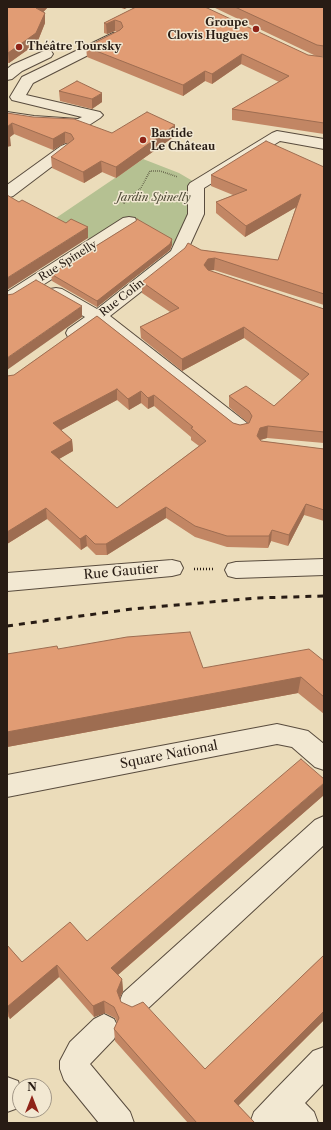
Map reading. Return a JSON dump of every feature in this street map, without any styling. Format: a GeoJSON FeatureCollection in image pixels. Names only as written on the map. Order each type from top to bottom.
{"type":"FeatureCollection","features":[{"type":"Feature","properties":{"kind":"street"},"geometry":{"type":"LineString","coordinates":[[7,117],[34,121],[81,124],[101,111],[17,97],[27,80],[115,36]]}},
{"type":"Feature","properties":{"kind":"street"},"geometry":{"type":"LineString","coordinates":[[7,76],[17,68],[59,48]]}},
{"type":"Feature","properties":{"kind":"street"},"geometry":{"type":"LineString","coordinates":[[196,186],[277,136],[324,144]]}},
{"type":"Feature","properties":{"kind":"street"},"geometry":{"type":"LineString","coordinates":[[7,193],[66,149]]}},
{"type":"Feature","properties":{"kind":"street","name":"Rue Colin"},"geometry":{"type":"LineString","coordinates":[[59,344],[98,317],[178,254],[196,214],[196,186]]}},
{"type":"Feature","properties":{"kind":"street","name":"Rue Spinelly"},"geometry":{"type":"LineString","coordinates":[[7,300],[130,222]]}},
{"type":"Feature","properties":{"kind":"street"},"geometry":{"type":"LineString","coordinates":[[36,281],[98,317],[240,428]]}},
{"type":"Feature","properties":{"kind":"street"},"geometry":{"type":"LineString","coordinates":[[236,570],[324,567]]}},
{"type":"Feature","properties":{"kind":"street","name":"Rue Gautier"},"geometry":{"type":"LineString","coordinates":[[7,582],[172,568]]}},
{"type":"Feature","properties":{"kind":"street","name":"Square National"},"geometry":{"type":"LineString","coordinates":[[7,786],[277,734],[300,738],[324,759]]}},
{"type":"Feature","properties":{"kind":"street"},"geometry":{"type":"LineString","coordinates":[[133,1003],[324,828]]}},
{"type":"Feature","properties":{"kind":"street"},"geometry":{"type":"LineString","coordinates":[[104,1029],[80,1052],[75,1061],[75,1069],[119,1123]]}},
{"type":"Feature","properties":{"kind":"street"},"geometry":{"type":"LineString","coordinates":[[284,1116],[324,1062]]}},
{"type":"Feature","properties":{"kind":"street"},"geometry":{"type":"LineString","coordinates":[[7,1092],[7,1097]]}},
{"type":"Feature","properties":{"kind":"path"},"geometry":{"type":"LineString","coordinates":[[130,222],[142,214],[123,203],[141,188],[150,171],[160,171],[188,181],[196,186]]}},
{"type":"Feature","properties":{"kind":"path","name":"Rue Gautier"},"geometry":{"type":"LineString","coordinates":[[172,568],[236,570]]}},
{"type":"Feature","properties":{"kind":"green space","name":"Jardin Spinelly"},"geometry":{"type":"Polygon","coordinates":[[[143,159],[179,173],[196,183],[186,191],[192,201],[193,212],[178,248],[124,219],[91,240],[53,220],[143,159]]]}},
{"type":"Feature","properties":{"kind":"building"},"geometry":{"type":"Polygon","coordinates":[[[7,7],[38,7],[36,8],[45,13],[36,33],[8,53],[7,7]]]}},
{"type":"Feature","properties":{"kind":"building"},"geometry":{"type":"Polygon","coordinates":[[[136,7],[205,7],[308,55],[324,57],[324,123],[232,109],[289,76],[242,54],[212,74],[205,71],[183,85],[86,47],[120,30],[123,27],[121,22],[115,20],[106,24],[104,23],[136,7]]]}},
{"type":"Feature","properties":{"kind":"building"},"geometry":{"type":"Polygon","coordinates":[[[235,7],[324,7],[324,46],[317,45],[235,7]]]}},
{"type":"Feature","properties":{"kind":"building"},"geometry":{"type":"Polygon","coordinates":[[[77,81],[102,93],[92,99],[59,91],[77,81]]]}},
{"type":"Feature","properties":{"kind":"building"},"geometry":{"type":"Polygon","coordinates":[[[147,112],[175,125],[116,167],[101,161],[83,172],[51,157],[74,139],[71,134],[65,132],[53,139],[12,123],[7,127],[7,113],[33,117],[74,119],[112,133],[147,112]]]}},
{"type":"Feature","properties":{"kind":"building"},"geometry":{"type":"Polygon","coordinates":[[[266,141],[324,167],[324,294],[215,258],[208,259],[204,265],[208,270],[324,309],[324,432],[268,426],[260,428],[257,436],[261,441],[324,449],[324,510],[306,504],[289,535],[272,530],[269,536],[227,536],[195,526],[166,507],[106,544],[95,544],[86,535],[80,539],[46,508],[7,532],[7,376],[14,375],[97,316],[233,423],[240,425],[249,423],[252,416],[249,411],[229,396],[246,386],[274,406],[309,374],[244,327],[182,359],[140,327],[179,308],[142,282],[185,248],[188,243],[201,250],[278,260],[301,194],[246,226],[216,202],[247,190],[211,175],[266,141]],[[117,389],[53,423],[72,440],[51,452],[117,508],[206,441],[191,428],[193,427],[154,395],[148,398],[141,391],[128,399],[117,389]]]}},
{"type":"Feature","properties":{"kind":"building"},"geometry":{"type":"Polygon","coordinates":[[[7,195],[19,202],[22,200],[66,223],[71,219],[88,227],[7,278],[7,195]]]}},
{"type":"Feature","properties":{"kind":"building"},"geometry":{"type":"Polygon","coordinates":[[[137,219],[172,239],[170,244],[97,301],[51,274],[136,221],[137,219]]]}},
{"type":"Feature","properties":{"kind":"building"},"geometry":{"type":"Polygon","coordinates":[[[36,280],[82,306],[7,358],[7,295],[13,294],[36,280]]]}},
{"type":"Feature","properties":{"kind":"building"},"geometry":{"type":"Polygon","coordinates":[[[190,632],[203,668],[309,649],[324,661],[324,697],[301,677],[7,732],[7,654],[57,646],[58,649],[127,637],[190,632]]]}},
{"type":"Feature","properties":{"kind":"building"},"geometry":{"type":"Polygon","coordinates":[[[301,759],[324,779],[324,783],[111,968],[122,979],[117,991],[121,1002],[132,1007],[143,1002],[205,1069],[324,955],[324,1011],[234,1101],[255,1123],[197,1123],[114,1029],[119,1018],[114,1007],[104,1001],[93,1006],[57,965],[7,1007],[7,945],[22,962],[70,922],[87,941],[301,759]]]}},
{"type":"Feature","properties":{"kind":"railway"},"geometry":{"type":"LineString","coordinates":[[7,626],[132,609],[256,598],[324,596]]}},
{"type":"Feature","properties":{"kind":"place","name":"Groupe Clovis Hugues"},"geometry":{"type":"Point","coordinates":[256,29]}},
{"type":"Feature","properties":{"kind":"place","name":"Théâtre Toursky"},"geometry":{"type":"Point","coordinates":[19,47]}},
{"type":"Feature","properties":{"kind":"place","name":"Bastide Le Château"},"geometry":{"type":"Point","coordinates":[143,140]}}]}
